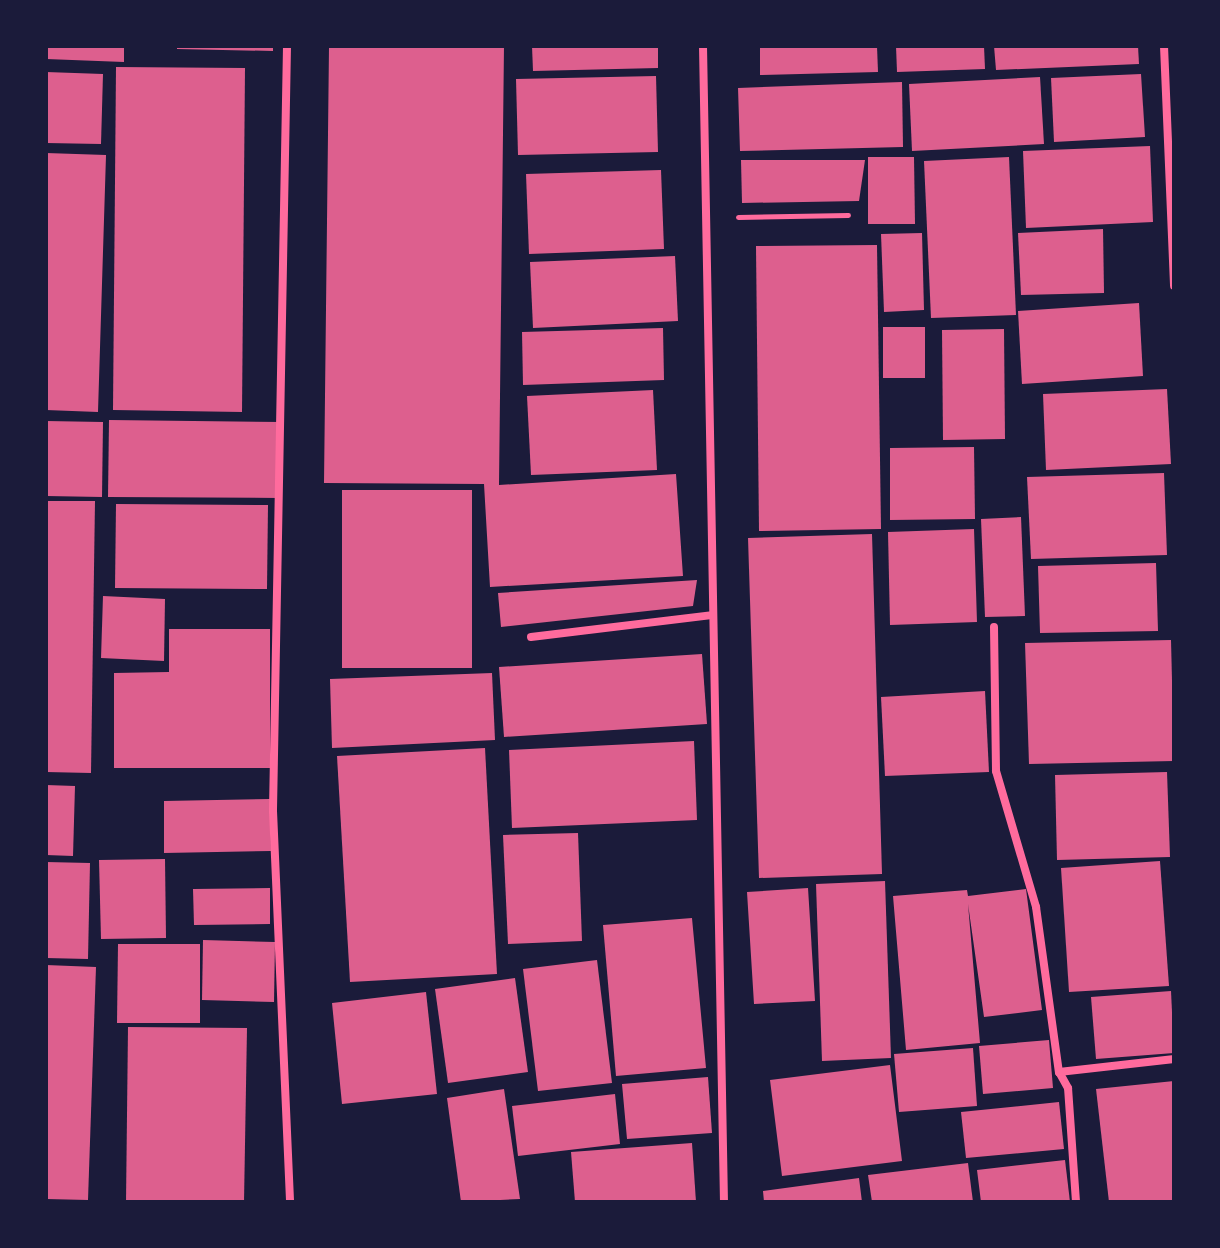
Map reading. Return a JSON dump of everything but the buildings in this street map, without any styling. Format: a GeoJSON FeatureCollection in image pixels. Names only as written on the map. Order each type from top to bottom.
{"type":"FeatureCollection","features":[{"type":"Feature","properties":{"kind":"street"},"geometry":{"type":"LineString","coordinates":[[287,46],[273,811],[290,1202]]}},
{"type":"Feature","properties":{"kind":"street"},"geometry":{"type":"LineString","coordinates":[[703,46],[724,1202]]}},
{"type":"Feature","properties":{"kind":"street"},"geometry":{"type":"LineString","coordinates":[[1164,46],[1174,286]]}},
{"type":"Feature","properties":{"kind":"street"},"geometry":{"type":"LineString","coordinates":[[531,637],[712,615]]}},
{"type":"Feature","properties":{"kind":"street"},"geometry":{"type":"LineString","coordinates":[[994,627],[996,771],[1036,907],[1059,1072],[1068,1088],[1076,1202]]}},
{"type":"Feature","properties":{"kind":"street"},"geometry":{"type":"LineString","coordinates":[[1059,1072],[1174,1059]]}},
{"type":"Feature","properties":{"kind":"path"},"geometry":{"type":"LineString","coordinates":[[705,218],[848,215]]}}]}
